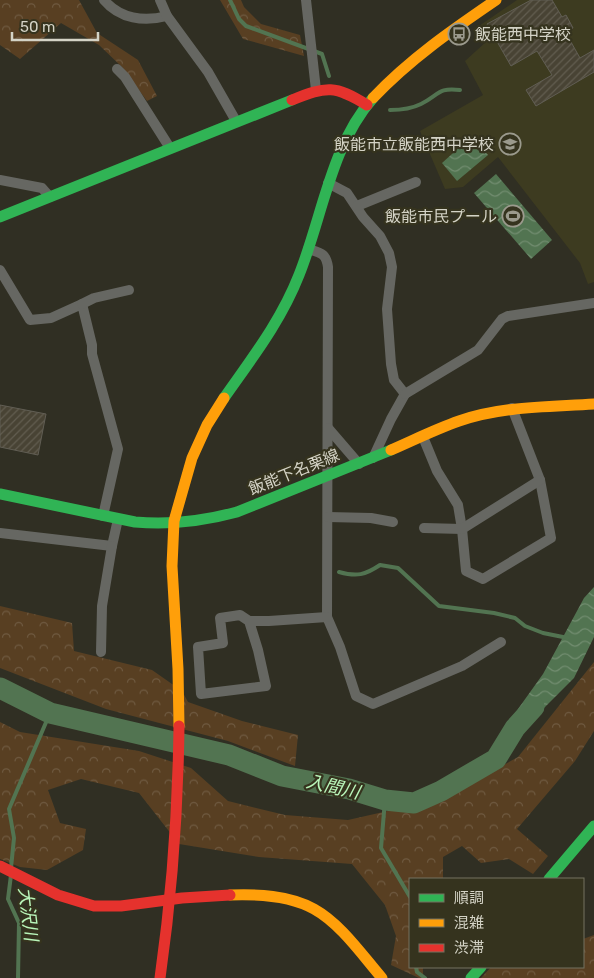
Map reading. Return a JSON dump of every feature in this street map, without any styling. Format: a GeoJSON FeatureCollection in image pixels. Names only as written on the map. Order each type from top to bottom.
{"type":"FeatureCollection","features":[{"type":"Feature","properties":{"kind":"street"},"geometry":{"type":"LineString","coordinates":[[104,0],[117,12],[128,17],[156,19],[167,16]]}},
{"type":"Feature","properties":{"kind":"street"},"geometry":{"type":"LineString","coordinates":[[160,0],[167,16],[208,72],[236,122]]}},
{"type":"Feature","properties":{"kind":"street"},"geometry":{"type":"LineString","coordinates":[[306,0],[316,90]]}},
{"type":"Feature","properties":{"kind":"street"},"geometry":{"type":"LineString","coordinates":[[160,978],[176,831],[179,687],[172,558],[174,523],[183,482],[200,439],[221,403],[279,320],[291,296],[308,249],[328,183],[350,134],[367,105],[394,76],[423,50],[496,0]]}},
{"type":"Feature","properties":{"kind":"street"},"geometry":{"type":"LineString","coordinates":[[117,69],[125,77],[170,148]]}},
{"type":"Feature","properties":{"kind":"street"},"geometry":{"type":"LineString","coordinates":[[0,218],[316,90],[329,88],[340,90],[367,105]]}},
{"type":"Feature","properties":{"kind":"street"},"geometry":{"type":"LineString","coordinates":[[0,180],[42,188],[50,197]]}},
{"type":"Feature","properties":{"kind":"street"},"geometry":{"type":"LineString","coordinates":[[356,206],[416,182]]}},
{"type":"Feature","properties":{"kind":"street"},"geometry":{"type":"LineString","coordinates":[[328,183],[343,189],[380,236],[391,260],[387,309],[390,364],[394,380],[405,394]]}},
{"type":"Feature","properties":{"kind":"street"},"geometry":{"type":"LineString","coordinates":[[308,249],[322,253],[326,258],[328,267],[327,617],[340,647],[356,696],[373,704],[462,666],[501,642]]}},
{"type":"Feature","properties":{"kind":"street"},"geometry":{"type":"LineString","coordinates":[[1,275],[30,320],[51,318],[94,298],[129,290]]}},
{"type":"Feature","properties":{"kind":"street"},"geometry":{"type":"LineString","coordinates":[[373,458],[405,394],[478,350],[502,319],[508,316],[594,303]]}},
{"type":"Feature","properties":{"kind":"street"},"geometry":{"type":"LineString","coordinates":[[82,304],[92,345],[92,354],[118,449],[103,516]]}},
{"type":"Feature","properties":{"kind":"street","name":"飯能下名栗線"},"geometry":{"type":"LineString","coordinates":[[0,494],[118,519],[157,524],[219,517],[237,512],[327,477],[459,421],[481,414],[512,408],[594,404]]}},
{"type":"Feature","properties":{"kind":"street"},"geometry":{"type":"LineString","coordinates":[[423,437],[437,471],[458,505],[466,571],[483,579],[551,538],[540,480],[512,408]]}},
{"type":"Feature","properties":{"kind":"street"},"geometry":{"type":"LineString","coordinates":[[328,428],[359,464]]}},
{"type":"Feature","properties":{"kind":"street"},"geometry":{"type":"LineString","coordinates":[[424,528],[462,529],[540,480]]}},
{"type":"Feature","properties":{"kind":"street"},"geometry":{"type":"LineString","coordinates":[[328,517],[371,518],[393,522]]}},
{"type":"Feature","properties":{"kind":"street"},"geometry":{"type":"LineString","coordinates":[[102,652],[102,606],[118,519]]}},
{"type":"Feature","properties":{"kind":"street"},"geometry":{"type":"LineString","coordinates":[[0,533],[112,546]]}},
{"type":"Feature","properties":{"kind":"street"},"geometry":{"type":"LineString","coordinates":[[249,621],[266,686],[201,694],[198,647],[223,643],[220,618],[240,615],[249,621],[269,621],[327,617]]}},
{"type":"Feature","properties":{"kind":"street"},"geometry":{"type":"LineString","coordinates":[[550,878],[594,826]]}},
{"type":"Feature","properties":{"kind":"street"},"geometry":{"type":"LineString","coordinates":[[0,866],[55,894],[94,906],[126,905],[202,896],[291,899],[313,908],[332,922],[382,978]]}},
{"type":"Feature","properties":{"kind":"street"},"geometry":{"type":"LineString","coordinates":[[471,978],[480,968]]}},
{"type":"Feature","properties":{"kind":"shaded area","name":"飯能市立飯能西中学校"},"geometry":{"type":"Polygon","coordinates":[[[517,0],[594,0],[594,282],[588,284],[580,263],[498,157],[463,187],[445,189],[420,131],[483,95],[465,61],[487,41],[479,26],[517,0]]]}},
{"type":"Feature","properties":{"kind":"green space"},"geometry":{"type":"Polygon","coordinates":[[[0,0],[79,0],[97,33],[138,60],[157,96],[147,101],[122,67],[99,45],[61,23],[20,59],[0,45],[0,0]]]}},
{"type":"Feature","properties":{"kind":"green space"},"geometry":{"type":"Polygon","coordinates":[[[220,0],[241,0],[244,7],[261,24],[300,35],[304,56],[243,39],[220,0]]]}},
{"type":"Feature","properties":{"kind":"green space"},"geometry":{"type":"Polygon","coordinates":[[[0,606],[72,623],[74,651],[152,670],[182,691],[188,702],[242,721],[298,735],[295,766],[228,741],[106,709],[0,668],[0,606]]]}},
{"type":"Feature","properties":{"kind":"green space"},"geometry":{"type":"Polygon","coordinates":[[[594,662],[594,731],[575,761],[517,829],[548,856],[533,874],[509,859],[481,863],[462,846],[443,857],[443,878],[409,878],[409,968],[423,968],[423,978],[419,978],[391,965],[396,936],[385,905],[352,864],[259,857],[179,844],[139,793],[81,779],[48,790],[60,823],[86,829],[83,850],[47,870],[20,867],[0,859],[0,722],[20,732],[139,751],[191,768],[228,801],[285,815],[348,820],[445,798],[518,757],[594,662]]]}},
{"type":"Feature","properties":{"kind":"green space"},"geometry":{"type":"Polygon","coordinates":[[[594,935],[594,978],[481,978],[490,968],[584,968],[584,939],[594,935]]]}},
{"type":"Feature","properties":{"kind":"water"},"geometry":{"type":"Polygon","coordinates":[[[472,136],[488,155],[457,181],[442,163],[472,136]]]}},
{"type":"Feature","properties":{"kind":"water","name":"飯能市民プール"},"geometry":{"type":"Polygon","coordinates":[[[496,174],[552,240],[531,259],[474,193],[496,174]]]}},
{"type":"Feature","properties":{"kind":"water"},"geometry":{"type":"Polygon","coordinates":[[[594,587],[594,637],[574,678],[521,731],[508,723],[543,674],[584,598],[594,587]]]}},
{"type":"Feature","properties":{"kind":"building"},"geometry":{"type":"Polygon","coordinates":[[[531,0],[552,0],[562,17],[566,15],[573,28],[569,30],[571,32],[567,35],[580,58],[594,50],[594,72],[536,106],[526,90],[552,75],[537,51],[511,66],[487,24],[531,0]]]}},
{"type":"Feature","properties":{"kind":"building"},"geometry":{"type":"Polygon","coordinates":[[[0,405],[46,414],[38,455],[0,447],[0,405]]]}},
{"type":"Feature","properties":{"kind":"waterway"},"geometry":{"type":"LineString","coordinates":[[230,0],[239,19],[246,26],[322,54],[329,76]]}},
{"type":"Feature","properties":{"kind":"waterway"},"geometry":{"type":"LineString","coordinates":[[390,110],[417,106],[439,92],[453,89],[460,90]]}},
{"type":"Feature","properties":{"kind":"waterway"},"geometry":{"type":"LineString","coordinates":[[339,572],[361,574],[380,565],[398,568],[439,606],[494,613],[515,618],[525,626],[543,633],[568,638]]}},
{"type":"Feature","properties":{"kind":"waterway","name":"入間川"},"geometry":{"type":"LineString","coordinates":[[0,688],[50,713],[229,755],[282,776],[349,789],[385,800],[414,803],[441,791],[496,759],[515,728],[534,707]]}},
{"type":"Feature","properties":{"kind":"waterway","name":"大沢川"},"geometry":{"type":"LineString","coordinates":[[11,868],[14,838],[9,809],[50,713]]}},
{"type":"Feature","properties":{"kind":"waterway"},"geometry":{"type":"LineString","coordinates":[[385,800],[381,848],[409,895]]}},
{"type":"Feature","properties":{"kind":"waterway","name":"大沢川"},"geometry":{"type":"LineString","coordinates":[[11,875],[8,899],[19,923],[18,978]]}},
{"type":"Feature","properties":{"kind":"waterway"},"geometry":{"type":"LineString","coordinates":[[416,968],[417,972],[425,978]]}},
{"type":"Feature","properties":{"kind":"traffic: fast"},"geometry":{"type":"LineString","coordinates":[[224,398],[265,339],[292,292],[307,253],[337,160],[347,137],[373,98]]}},
{"type":"Feature","properties":{"kind":"traffic: fast"},"geometry":{"type":"LineString","coordinates":[[0,217],[292,100]]}},
{"type":"Feature","properties":{"kind":"traffic: fast"},"geometry":{"type":"LineString","coordinates":[[0,494],[135,522],[186,522],[237,512],[391,450]]}},
{"type":"Feature","properties":{"kind":"traffic: fast"},"geometry":{"type":"LineString","coordinates":[[550,878],[594,826]]}},
{"type":"Feature","properties":{"kind":"traffic: fast"},"geometry":{"type":"LineString","coordinates":[[471,978],[480,968]]}},
{"type":"Feature","properties":{"kind":"traffic: slow"},"geometry":{"type":"LineString","coordinates":[[373,98],[417,58],[496,0]]}},
{"type":"Feature","properties":{"kind":"traffic: slow"},"geometry":{"type":"LineString","coordinates":[[179,726],[172,566],[174,521],[192,458],[207,425],[224,398]]}},
{"type":"Feature","properties":{"kind":"traffic: slow"},"geometry":{"type":"LineString","coordinates":[[391,450],[459,421],[492,412],[594,404]]}},
{"type":"Feature","properties":{"kind":"traffic: slow"},"geometry":{"type":"LineString","coordinates":[[230,895],[262,895],[284,898],[314,909],[342,931],[382,978]]}},
{"type":"Feature","properties":{"kind":"traffic: jam"},"geometry":{"type":"LineString","coordinates":[[292,100],[314,92],[331,90],[347,94],[367,105]]}},
{"type":"Feature","properties":{"kind":"traffic: jam"},"geometry":{"type":"LineString","coordinates":[[160,978],[174,852],[179,726]]}},
{"type":"Feature","properties":{"kind":"traffic: jam"},"geometry":{"type":"LineString","coordinates":[[0,866],[58,895],[94,906],[121,906],[182,898],[230,895]]}},
{"type":"Feature","properties":{"kind":"place","name":"飯能西中学校"},"geometry":{"type":"Point","coordinates":[459,34]}},
{"type":"Feature","properties":{"kind":"place","name":"飯能市立飯能西中学校"},"geometry":{"type":"Point","coordinates":[510,144]}},
{"type":"Feature","properties":{"kind":"place","name":"飯能市民プール"},"geometry":{"type":"Point","coordinates":[513,216]}}]}
